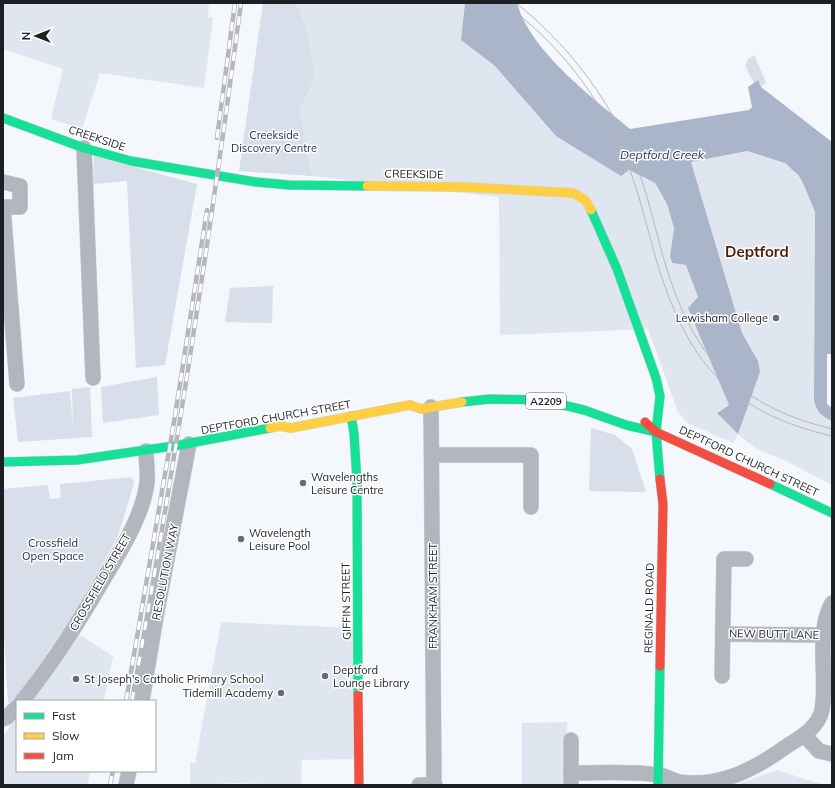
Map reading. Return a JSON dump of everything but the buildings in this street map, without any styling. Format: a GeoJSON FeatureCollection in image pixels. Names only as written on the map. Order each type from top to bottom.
{"type":"FeatureCollection","features":[{"type":"Feature","properties":{"kind":"street","name":"CREEKSIDE"},"geometry":{"type":"LineString","coordinates":[[3,118],[84,148],[132,161],[256,182],[289,185],[463,187],[573,193],[585,200],[594,214],[617,269],[656,378],[660,396],[656,432]]}},
{"type":"Feature","properties":{"kind":"street"},"geometry":{"type":"LineString","coordinates":[[84,148],[93,378]]}},
{"type":"Feature","properties":{"kind":"street"},"geometry":{"type":"LineString","coordinates":[[3,182],[20,186],[20,207],[3,207],[17,384]]}},
{"type":"Feature","properties":{"kind":"street","name":"DEPTFORD CHURCH STREET"},"geometry":{"type":"LineString","coordinates":[[3,462],[77,460],[146,451],[280,426],[291,428],[412,402],[421,408],[490,399],[542,400],[584,410],[626,425],[656,432],[832,513]]}},
{"type":"Feature","properties":{"kind":"street","name":"FRANKHAM STREET"},"geometry":{"type":"LineString","coordinates":[[419,785],[434,785],[431,407]]}},
{"type":"Feature","properties":{"kind":"street","name":"DEPTFORD CHURCH STREET"},"geometry":{"type":"LineString","coordinates":[[637,415],[656,432]]}},
{"type":"Feature","properties":{"kind":"street","name":"GIFFIN STREET"},"geometry":{"type":"LineString","coordinates":[[351,416],[354,433],[356,482],[359,785]]}},
{"type":"Feature","properties":{"kind":"street","name":"REGINALD ROAD"},"geometry":{"type":"LineString","coordinates":[[656,432],[663,504],[658,780]]}},
{"type":"Feature","properties":{"kind":"street","name":"RESOLUTION WAY"},"geometry":{"type":"LineString","coordinates":[[142,700],[157,611],[189,444]]}},
{"type":"Feature","properties":{"kind":"street","name":"CROSSFIELD STREET"},"geometry":{"type":"LineString","coordinates":[[23,700],[46,671],[121,551],[137,515],[147,482],[146,451]]}},
{"type":"Feature","properties":{"kind":"street"},"geometry":{"type":"LineString","coordinates":[[432,455],[531,455],[531,507]]}},
{"type":"Feature","properties":{"kind":"street","name":"NEW BUTT LANE"},"geometry":{"type":"LineString","coordinates":[[722,676],[724,558],[746,559]]}},
{"type":"Feature","properties":{"kind":"street"},"geometry":{"type":"LineString","coordinates":[[571,740],[571,779],[658,780],[708,783],[734,778],[759,766],[804,735],[813,727],[822,711],[824,635],[828,610],[832,603]]}},
{"type":"Feature","properties":{"kind":"street","name":"NEW BUTT LANE"},"geometry":{"type":"LineString","coordinates":[[723,634],[824,635]]}},
{"type":"Feature","properties":{"kind":"street"},"geometry":{"type":"LineString","coordinates":[[3,719],[16,708]]}},
{"type":"Feature","properties":{"kind":"street"},"geometry":{"type":"LineString","coordinates":[[804,735],[819,751],[832,754]]}},
{"type":"Feature","properties":{"kind":"street"},"geometry":{"type":"LineString","coordinates":[[126,785],[129,772]]}},
{"type":"Feature","properties":{"kind":"shaded area"},"geometry":{"type":"Polygon","coordinates":[[[3,3],[209,3],[208,17],[213,18],[204,88],[100,73],[82,129],[51,119],[63,69],[3,49],[3,3]]]}},
{"type":"Feature","properties":{"kind":"shaded area"},"geometry":{"type":"Polygon","coordinates":[[[296,3],[465,3],[461,40],[495,66],[556,136],[655,183],[667,204],[674,228],[670,256],[671,263],[686,265],[698,297],[688,308],[729,405],[717,412],[738,434],[733,443],[687,423],[678,412],[648,329],[500,335],[499,197],[312,176],[300,111],[315,76],[306,26],[296,3]]]}},
{"type":"Feature","properties":{"kind":"shaded area","name":"Lewisham College"},"geometry":{"type":"Polygon","coordinates":[[[747,151],[785,163],[792,169],[803,183],[815,212],[814,400],[832,413],[832,485],[786,461],[755,448],[738,434],[758,361],[742,333],[691,162],[747,151]]]}},
{"type":"Feature","properties":{"kind":"shaded area","name":"Tidemill Academy"},"geometry":{"type":"Polygon","coordinates":[[[221,622],[354,628],[354,759],[302,760],[301,785],[224,785],[268,782],[190,785],[190,763],[195,763],[221,622]]]}},
{"type":"Feature","properties":{"kind":"shaded area","name":"St Joseph's Catholic Primary School"},"geometry":{"type":"Polygon","coordinates":[[[77,633],[113,656],[104,700],[29,700],[77,633]]]}},
{"type":"Feature","properties":{"kind":"shaded area"},"geometry":{"type":"Polygon","coordinates":[[[16,718],[16,772],[90,772],[88,785],[3,785],[3,736],[16,718]]]}},
{"type":"Feature","properties":{"kind":"shaded area"},"geometry":{"type":"Polygon","coordinates":[[[567,722],[566,783],[594,785],[522,785],[522,723],[567,722]]]}},
{"type":"Feature","properties":{"kind":"shaded area"},"geometry":{"type":"Polygon","coordinates":[[[777,770],[824,785],[735,785],[777,770]]]}},
{"type":"Feature","properties":{"kind":"green space","name":"Creekside Discovery Centre"},"geometry":{"type":"Polygon","coordinates":[[[263,3],[296,3],[306,26],[315,76],[300,111],[312,176],[239,171],[263,3]]]}},
{"type":"Feature","properties":{"kind":"green space"},"geometry":{"type":"Polygon","coordinates":[[[754,55],[766,82],[761,87],[758,81],[754,83],[745,66],[748,59],[754,55]]]}},
{"type":"Feature","properties":{"kind":"green space"},"geometry":{"type":"Polygon","coordinates":[[[94,156],[197,184],[165,365],[136,368],[127,181],[93,184],[94,156]]]}},
{"type":"Feature","properties":{"kind":"green space"},"geometry":{"type":"Polygon","coordinates":[[[273,286],[272,323],[225,322],[230,288],[273,286]]]}},
{"type":"Feature","properties":{"kind":"green space"},"geometry":{"type":"Polygon","coordinates":[[[157,377],[159,415],[103,423],[101,387],[157,377]]]}},
{"type":"Feature","properties":{"kind":"green space"},"geometry":{"type":"Polygon","coordinates":[[[90,387],[92,437],[18,442],[13,398],[70,391],[73,427],[72,389],[90,387]]]}},
{"type":"Feature","properties":{"kind":"green space"},"geometry":{"type":"Polygon","coordinates":[[[591,428],[615,435],[632,449],[646,492],[589,491],[591,428]]]}},
{"type":"Feature","properties":{"kind":"green space","name":"Crossfield Open Space"},"geometry":{"type":"Polygon","coordinates":[[[131,477],[134,483],[118,536],[77,609],[29,680],[11,703],[8,702],[3,619],[3,489],[48,485],[50,499],[61,498],[60,484],[131,477]]]}},
{"type":"Feature","properties":{"kind":"water","name":"Deptford Creek"},"geometry":{"type":"Polygon","coordinates":[[[465,3],[517,3],[524,21],[535,39],[549,56],[581,88],[630,129],[749,110],[752,107],[748,87],[758,80],[761,87],[832,142],[832,354],[827,354],[827,404],[832,408],[832,421],[820,413],[814,400],[815,212],[803,183],[798,175],[785,163],[747,151],[691,162],[742,333],[758,361],[760,372],[738,434],[717,413],[729,405],[688,308],[698,297],[686,265],[672,263],[670,256],[674,228],[667,204],[655,183],[629,170],[621,176],[556,136],[495,66],[461,40],[465,3]]]}},
{"type":"Feature","properties":{"kind":"tram line"},"geometry":{"type":"LineString","coordinates":[[503,3],[541,34],[558,52],[589,90],[602,111],[614,133],[629,168],[638,193],[656,259],[668,294],[681,325],[697,353],[716,376],[738,396],[764,412],[796,426],[832,436]]}},
{"type":"Feature","properties":{"kind":"tram line"},"geometry":{"type":"LineString","coordinates":[[516,3],[534,18],[568,52],[596,89],[621,130],[640,176],[673,288],[686,318],[701,345],[719,368],[741,388],[766,405],[797,418],[832,429]]}},
{"type":"Feature","properties":{"kind":"railway"},"geometry":{"type":"LineString","coordinates":[[217,138],[235,3]]}},
{"type":"Feature","properties":{"kind":"railway"},"geometry":{"type":"LineString","coordinates":[[132,700],[191,353],[241,3]]}},
{"type":"Feature","properties":{"kind":"railway"},"geometry":{"type":"LineString","coordinates":[[126,700],[175,416],[207,210]]}},
{"type":"Feature","properties":{"kind":"railway"},"geometry":{"type":"LineString","coordinates":[[110,785],[113,772]]}},
{"type":"Feature","properties":{"kind":"traffic: fast"},"geometry":{"type":"LineString","coordinates":[[3,118],[84,148],[131,161],[256,182],[289,185],[367,186]]}},
{"type":"Feature","properties":{"kind":"traffic: fast"},"geometry":{"type":"LineString","coordinates":[[591,210],[617,269],[656,378],[660,396],[656,432],[660,479]]}},
{"type":"Feature","properties":{"kind":"traffic: fast"},"geometry":{"type":"LineString","coordinates":[[462,402],[490,399],[542,400],[584,410],[626,425],[656,432]]}},
{"type":"Feature","properties":{"kind":"traffic: fast"},"geometry":{"type":"LineString","coordinates":[[351,416],[354,433],[357,482],[358,695]]}},
{"type":"Feature","properties":{"kind":"traffic: fast"},"geometry":{"type":"LineString","coordinates":[[3,462],[77,460],[180,445],[270,428]]}},
{"type":"Feature","properties":{"kind":"traffic: fast"},"geometry":{"type":"LineString","coordinates":[[770,484],[832,513]]}},
{"type":"Feature","properties":{"kind":"traffic: fast"},"geometry":{"type":"LineString","coordinates":[[658,785],[660,666]]}},
{"type":"Feature","properties":{"kind":"traffic: slow"},"geometry":{"type":"LineString","coordinates":[[367,186],[463,187],[573,193],[585,200],[591,210]]}},
{"type":"Feature","properties":{"kind":"traffic: slow"},"geometry":{"type":"LineString","coordinates":[[270,428],[280,426],[291,428],[410,405],[421,409],[462,402]]}},
{"type":"Feature","properties":{"kind":"traffic: jam"},"geometry":{"type":"LineString","coordinates":[[645,422],[656,432],[770,484]]}},
{"type":"Feature","properties":{"kind":"traffic: jam"},"geometry":{"type":"LineString","coordinates":[[660,479],[663,504],[660,666]]}},
{"type":"Feature","properties":{"kind":"traffic: jam"},"geometry":{"type":"LineString","coordinates":[[358,695],[359,785]]}},
{"type":"Feature","properties":{"kind":"place","name":"Lewisham College"},"geometry":{"type":"Point","coordinates":[776,318]}},
{"type":"Feature","properties":{"kind":"place","name":"Wavelengths Leisure Centre"},"geometry":{"type":"Point","coordinates":[303,483]}},
{"type":"Feature","properties":{"kind":"place","name":"Wavelength Leisure Pool"},"geometry":{"type":"Point","coordinates":[241,539]}},
{"type":"Feature","properties":{"kind":"place","name":"Deptford Lounge Library"},"geometry":{"type":"Point","coordinates":[325,676]}},
{"type":"Feature","properties":{"kind":"place","name":"St Joseph's Catholic Primary School"},"geometry":{"type":"Point","coordinates":[76,679]}},
{"type":"Feature","properties":{"kind":"place","name":"Tidemill Academy"},"geometry":{"type":"Point","coordinates":[281,693]}},
{"type":"Feature","properties":{"kind":"district","name":"Deptford"},"geometry":{"type":"Point","coordinates":[757,251]}}]}
